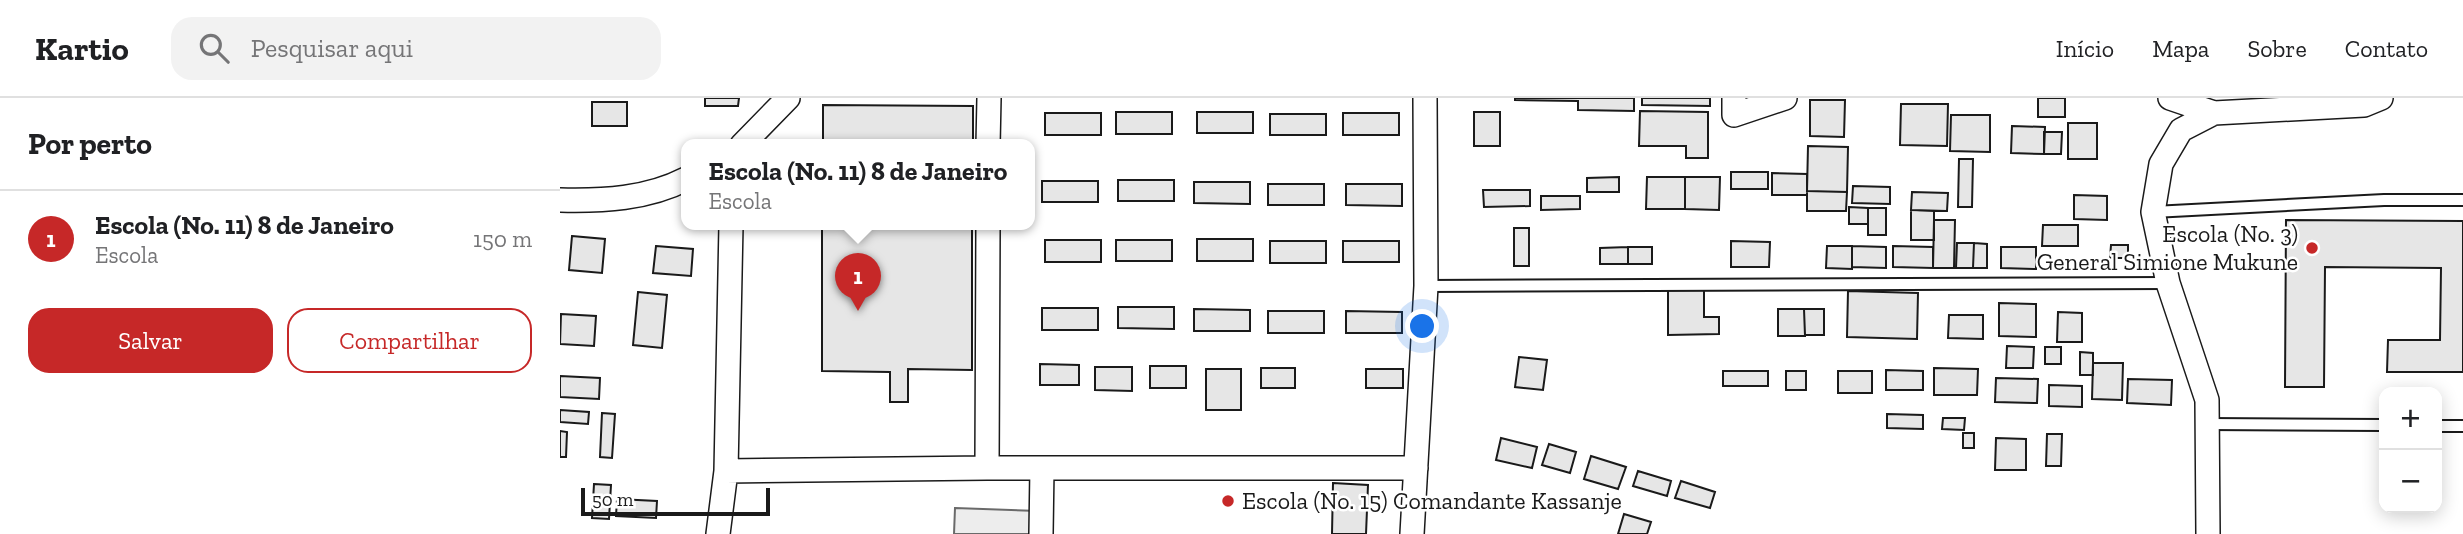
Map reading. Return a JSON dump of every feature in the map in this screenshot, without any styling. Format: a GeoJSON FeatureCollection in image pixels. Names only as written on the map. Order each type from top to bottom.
{"type":"FeatureCollection","features":[{"type":"Feature","properties":{"kind":"street"},"geometry":{"type":"LineString","coordinates":[[749,139],[788,98]]}},
{"type":"Feature","properties":{"kind":"street"},"geometry":{"type":"LineString","coordinates":[[988,139],[989,98]]}},
{"type":"Feature","properties":{"kind":"street"},"geometry":{"type":"LineString","coordinates":[[1412,534],[1426,286],[1425,98]]}},
{"type":"Feature","properties":{"kind":"street"},"geometry":{"type":"LineString","coordinates":[[1734,98],[1734,114],[1785,98]]}},
{"type":"Feature","properties":{"kind":"street"},"geometry":{"type":"LineString","coordinates":[[2170,98],[2214,113],[2364,105],[2381,98]]}},
{"type":"Feature","properties":{"kind":"street"},"geometry":{"type":"LineString","coordinates":[[2208,534],[2207,400],[2168,283],[2153,212],[2161,164],[2181,130],[2214,113]]}},
{"type":"Feature","properties":{"kind":"street"},"geometry":{"type":"LineString","coordinates":[[560,200],[606,201],[643,194],[681,181]]}},
{"type":"Feature","properties":{"kind":"street"},"geometry":{"type":"LineString","coordinates":[[718,534],[726,471],[731,230]]}},
{"type":"Feature","properties":{"kind":"street"},"geometry":{"type":"LineString","coordinates":[[987,468],[988,230]]}},
{"type":"Feature","properties":{"kind":"street"},"geometry":{"type":"LineString","coordinates":[[1041,534],[1042,468]]}},
{"type":"Feature","properties":{"kind":"street"},"geometry":{"type":"LineString","coordinates":[[726,471],[1416,468]]}},
{"type":"Feature","properties":{"kind":"lane"},"geometry":{"type":"LineString","coordinates":[[2153,212],[2384,200],[2463,200]]}},
{"type":"Feature","properties":{"kind":"lane"},"geometry":{"type":"LineString","coordinates":[[1426,286],[2168,283]]}},
{"type":"Feature","properties":{"kind":"lane"},"geometry":{"type":"LineString","coordinates":[[2207,424],[2379,425]]}},
{"type":"Feature","properties":{"kind":"lane"},"geometry":{"type":"LineString","coordinates":[[2442,425],[2463,426]]}},
{"type":"Feature","properties":{"kind":"shaded area"},"geometry":{"type":"Polygon","coordinates":[[[955,508],[1038,511],[1038,534],[954,534],[955,508]]]}},
{"type":"Feature","properties":{"kind":"building"},"geometry":{"type":"Polygon","coordinates":[[[705,98],[739,98],[738,106],[705,106],[705,98]]]}},
{"type":"Feature","properties":{"kind":"building"},"geometry":{"type":"Polygon","coordinates":[[[1515,98],[1634,98],[1634,111],[1578,110],[1578,101],[1515,98]]]}},
{"type":"Feature","properties":{"kind":"building"},"geometry":{"type":"Polygon","coordinates":[[[1642,98],[1710,98],[1710,106],[1642,105],[1642,98]]]}},
{"type":"Feature","properties":{"kind":"building"},"geometry":{"type":"Polygon","coordinates":[[[2038,98],[2065,98],[2065,117],[2038,117],[2038,98]]]}},
{"type":"Feature","properties":{"kind":"building"},"geometry":{"type":"Polygon","coordinates":[[[1810,100],[1845,100],[1844,137],[1810,136],[1810,100]]]}},
{"type":"Feature","properties":{"kind":"building"},"geometry":{"type":"Polygon","coordinates":[[[592,102],[627,102],[627,126],[592,126],[592,102]]]}},
{"type":"Feature","properties":{"kind":"building"},"geometry":{"type":"Polygon","coordinates":[[[1901,104],[1948,104],[1947,146],[1900,145],[1901,104]]]}},
{"type":"Feature","properties":{"kind":"building"},"geometry":{"type":"Polygon","coordinates":[[[823,105],[973,106],[973,139],[823,139],[823,105]]]}},
{"type":"Feature","properties":{"kind":"building"},"geometry":{"type":"Polygon","coordinates":[[[1640,111],[1708,112],[1708,158],[1686,158],[1686,146],[1639,146],[1640,111]]]}},
{"type":"Feature","properties":{"kind":"building"},"geometry":{"type":"Polygon","coordinates":[[[1116,112],[1172,112],[1172,134],[1116,134],[1116,112]]]}},
{"type":"Feature","properties":{"kind":"building"},"geometry":{"type":"Polygon","coordinates":[[[1197,112],[1253,112],[1253,133],[1197,133],[1197,112]]]}},
{"type":"Feature","properties":{"kind":"building"},"geometry":{"type":"Polygon","coordinates":[[[1474,112],[1500,112],[1500,146],[1474,146],[1474,112]]]}},
{"type":"Feature","properties":{"kind":"building"},"geometry":{"type":"Polygon","coordinates":[[[1045,113],[1101,113],[1101,135],[1045,135],[1045,113]]]}},
{"type":"Feature","properties":{"kind":"building"},"geometry":{"type":"Polygon","coordinates":[[[1343,113],[1399,113],[1399,135],[1343,135],[1343,113]]]}},
{"type":"Feature","properties":{"kind":"building"},"geometry":{"type":"Polygon","coordinates":[[[1270,114],[1326,114],[1326,135],[1270,135],[1270,114]]]}},
{"type":"Feature","properties":{"kind":"building"},"geometry":{"type":"Polygon","coordinates":[[[1951,115],[1990,115],[1990,152],[1950,151],[1951,115]]]}},
{"type":"Feature","properties":{"kind":"building"},"geometry":{"type":"Polygon","coordinates":[[[2068,123],[2097,123],[2097,159],[2068,159],[2068,123]]]}},
{"type":"Feature","properties":{"kind":"building"},"geometry":{"type":"Polygon","coordinates":[[[2012,126],[2045,127],[2044,154],[2011,153],[2012,126]]]}},
{"type":"Feature","properties":{"kind":"building"},"geometry":{"type":"Polygon","coordinates":[[[2044,132],[2062,132],[2061,154],[2044,154],[2044,132]]]}},
{"type":"Feature","properties":{"kind":"building"},"geometry":{"type":"Polygon","coordinates":[[[1808,146],[1848,147],[1847,192],[1807,191],[1808,146]]]}},
{"type":"Feature","properties":{"kind":"building"},"geometry":{"type":"Polygon","coordinates":[[[1959,159],[1973,159],[1972,207],[1958,207],[1959,159]]]}},
{"type":"Feature","properties":{"kind":"building"},"geometry":{"type":"Polygon","coordinates":[[[1731,172],[1768,172],[1768,189],[1731,189],[1731,172]]]}},
{"type":"Feature","properties":{"kind":"building"},"geometry":{"type":"Polygon","coordinates":[[[1772,173],[1807,174],[1807,195],[1772,195],[1772,173]]]}},
{"type":"Feature","properties":{"kind":"building"},"geometry":{"type":"Polygon","coordinates":[[[1619,177],[1619,192],[1587,192],[1587,178],[1619,177]]]}},
{"type":"Feature","properties":{"kind":"building"},"geometry":{"type":"Polygon","coordinates":[[[1647,177],[1685,177],[1685,209],[1646,209],[1647,177]]]}},
{"type":"Feature","properties":{"kind":"building"},"geometry":{"type":"Polygon","coordinates":[[[1685,177],[1720,177],[1719,210],[1685,209],[1685,177]]]}},
{"type":"Feature","properties":{"kind":"building"},"geometry":{"type":"Polygon","coordinates":[[[1118,180],[1174,180],[1174,201],[1118,201],[1118,180]]]}},
{"type":"Feature","properties":{"kind":"building"},"geometry":{"type":"Polygon","coordinates":[[[1042,181],[1098,181],[1098,202],[1042,202],[1042,181]]]}},
{"type":"Feature","properties":{"kind":"building"},"geometry":{"type":"Polygon","coordinates":[[[1194,182],[1250,182],[1250,204],[1194,203],[1194,182]]]}},
{"type":"Feature","properties":{"kind":"building"},"geometry":{"type":"Polygon","coordinates":[[[1268,184],[1324,184],[1324,205],[1268,205],[1268,184]]]}},
{"type":"Feature","properties":{"kind":"building"},"geometry":{"type":"Polygon","coordinates":[[[1346,184],[1402,184],[1402,206],[1346,205],[1346,184]]]}},
{"type":"Feature","properties":{"kind":"building"},"geometry":{"type":"Polygon","coordinates":[[[1853,186],[1890,187],[1890,204],[1852,203],[1853,186]]]}},
{"type":"Feature","properties":{"kind":"building"},"geometry":{"type":"Polygon","coordinates":[[[1483,190],[1530,190],[1530,206],[1484,207],[1483,190]]]}},
{"type":"Feature","properties":{"kind":"building"},"geometry":{"type":"Polygon","coordinates":[[[1807,191],[1847,192],[1846,211],[1807,211],[1807,191]]]}},
{"type":"Feature","properties":{"kind":"building"},"geometry":{"type":"Polygon","coordinates":[[[1912,192],[1948,193],[1947,211],[1911,210],[1912,192]]]}},
{"type":"Feature","properties":{"kind":"building"},"geometry":{"type":"Polygon","coordinates":[[[2074,195],[2107,196],[2107,220],[2074,219],[2074,195]]]}},
{"type":"Feature","properties":{"kind":"building"},"geometry":{"type":"Polygon","coordinates":[[[1541,196],[1580,196],[1580,209],[1541,210],[1541,196]]]}},
{"type":"Feature","properties":{"kind":"building"},"geometry":{"type":"Polygon","coordinates":[[[1849,207],[1868,208],[1868,224],[1849,224],[1849,207]]]}},
{"type":"Feature","properties":{"kind":"building"},"geometry":{"type":"Polygon","coordinates":[[[1868,208],[1886,208],[1886,235],[1868,235],[1868,208]]]}},
{"type":"Feature","properties":{"kind":"building"},"geometry":{"type":"Polygon","coordinates":[[[1911,210],[1934,211],[1934,240],[1911,240],[1911,210]]]}},
{"type":"Feature","properties":{"kind":"building"},"geometry":{"type":"Polygon","coordinates":[[[1934,220],[1955,220],[1954,268],[1933,268],[1934,220]]]}},
{"type":"Feature","properties":{"kind":"building"},"geometry":{"type":"Polygon","coordinates":[[[2286,220],[2463,221],[2463,372],[2387,372],[2388,340],[2440,340],[2441,268],[2325,267],[2324,387],[2285,387],[2286,220]]]}},
{"type":"Feature","properties":{"kind":"building"},"geometry":{"type":"Polygon","coordinates":[[[2043,225],[2078,225],[2078,246],[2042,246],[2043,225]]]}},
{"type":"Feature","properties":{"kind":"building"},"geometry":{"type":"Polygon","coordinates":[[[1514,228],[1529,228],[1529,266],[1514,266],[1514,228]]]}},
{"type":"Feature","properties":{"kind":"building"},"geometry":{"type":"Polygon","coordinates":[[[822,230],[972,230],[972,370],[908,369],[908,402],[890,402],[890,372],[822,371],[822,230]]]}},
{"type":"Feature","properties":{"kind":"building"},"geometry":{"type":"Polygon","coordinates":[[[572,236],[605,239],[602,273],[569,270],[572,236]]]}},
{"type":"Feature","properties":{"kind":"building"},"geometry":{"type":"Polygon","coordinates":[[[1197,239],[1253,239],[1253,261],[1197,261],[1197,239]]]}},
{"type":"Feature","properties":{"kind":"building"},"geometry":{"type":"Polygon","coordinates":[[[1045,240],[1101,240],[1101,262],[1045,262],[1045,240]]]}},
{"type":"Feature","properties":{"kind":"building"},"geometry":{"type":"Polygon","coordinates":[[[1116,240],[1172,240],[1172,261],[1116,261],[1116,240]]]}},
{"type":"Feature","properties":{"kind":"building"},"geometry":{"type":"Polygon","coordinates":[[[1270,241],[1326,241],[1326,263],[1270,263],[1270,241]]]}},
{"type":"Feature","properties":{"kind":"building"},"geometry":{"type":"Polygon","coordinates":[[[1343,241],[1399,241],[1399,262],[1343,262],[1343,241]]]}},
{"type":"Feature","properties":{"kind":"building"},"geometry":{"type":"Polygon","coordinates":[[[1731,241],[1770,242],[1769,267],[1731,267],[1731,241]]]}},
{"type":"Feature","properties":{"kind":"building"},"geometry":{"type":"Polygon","coordinates":[[[1957,243],[1974,243],[1973,268],[1956,268],[1957,243]]]}},
{"type":"Feature","properties":{"kind":"building"},"geometry":{"type":"Polygon","coordinates":[[[1974,243],[1987,244],[1987,268],[1973,268],[1974,243]]]}},
{"type":"Feature","properties":{"kind":"building"},"geometry":{"type":"Polygon","coordinates":[[[2111,245],[2128,245],[2128,258],[2110,258],[2111,245]]]}},
{"type":"Feature","properties":{"kind":"building"},"geometry":{"type":"Polygon","coordinates":[[[656,246],[693,249],[691,276],[653,273],[656,246]]]}},
{"type":"Feature","properties":{"kind":"building"},"geometry":{"type":"Polygon","coordinates":[[[1827,246],[1852,246],[1852,269],[1826,268],[1827,246]]]}},
{"type":"Feature","properties":{"kind":"building"},"geometry":{"type":"Polygon","coordinates":[[[1852,246],[1886,247],[1886,268],[1852,267],[1852,246]]]}},
{"type":"Feature","properties":{"kind":"building"},"geometry":{"type":"Polygon","coordinates":[[[1893,246],[1933,247],[1933,268],[1893,267],[1893,246]]]}},
{"type":"Feature","properties":{"kind":"building"},"geometry":{"type":"Polygon","coordinates":[[[1628,247],[1652,247],[1652,264],[1628,264],[1628,247]]]}},
{"type":"Feature","properties":{"kind":"building"},"geometry":{"type":"Polygon","coordinates":[[[1628,247],[1628,264],[1600,264],[1600,248],[1628,247]]]}},
{"type":"Feature","properties":{"kind":"building"},"geometry":{"type":"Polygon","coordinates":[[[2001,247],[2036,247],[2036,269],[2001,268],[2001,247]]]}},
{"type":"Feature","properties":{"kind":"building"},"geometry":{"type":"Polygon","coordinates":[[[1668,287],[1704,287],[1704,317],[1719,317],[1719,334],[1668,335],[1668,287]]]}},
{"type":"Feature","properties":{"kind":"building"},"geometry":{"type":"Polygon","coordinates":[[[1848,291],[1918,293],[1917,339],[1847,337],[1848,291]]]}},
{"type":"Feature","properties":{"kind":"building"},"geometry":{"type":"Polygon","coordinates":[[[638,292],[667,295],[662,348],[633,345],[638,292]]]}},
{"type":"Feature","properties":{"kind":"building"},"geometry":{"type":"Polygon","coordinates":[[[1999,303],[2036,304],[2036,337],[1999,336],[1999,303]]]}},
{"type":"Feature","properties":{"kind":"building"},"geometry":{"type":"Polygon","coordinates":[[[1118,307],[1174,307],[1174,329],[1118,328],[1118,307]]]}},
{"type":"Feature","properties":{"kind":"building"},"geometry":{"type":"Polygon","coordinates":[[[1042,308],[1098,308],[1098,330],[1042,330],[1042,308]]]}},
{"type":"Feature","properties":{"kind":"building"},"geometry":{"type":"Polygon","coordinates":[[[1194,309],[1250,310],[1250,331],[1194,331],[1194,309]]]}},
{"type":"Feature","properties":{"kind":"building"},"geometry":{"type":"Polygon","coordinates":[[[1778,309],[1804,309],[1805,336],[1778,336],[1778,309]]]}},
{"type":"Feature","properties":{"kind":"building"},"geometry":{"type":"Polygon","coordinates":[[[1804,309],[1824,309],[1824,335],[1805,335],[1804,309]]]}},
{"type":"Feature","properties":{"kind":"building"},"geometry":{"type":"Polygon","coordinates":[[[1268,311],[1324,311],[1324,333],[1268,333],[1268,311]]]}},
{"type":"Feature","properties":{"kind":"building"},"geometry":{"type":"Polygon","coordinates":[[[1346,311],[1402,312],[1402,333],[1346,333],[1346,311]]]}},
{"type":"Feature","properties":{"kind":"building"},"geometry":{"type":"Polygon","coordinates":[[[2058,312],[2082,313],[2082,342],[2057,342],[2058,312]]]}},
{"type":"Feature","properties":{"kind":"building"},"geometry":{"type":"Polygon","coordinates":[[[561,314],[596,316],[594,346],[560,344],[561,314]]]}},
{"type":"Feature","properties":{"kind":"building"},"geometry":{"type":"Polygon","coordinates":[[[1949,315],[1983,315],[1983,339],[1948,338],[1949,315]]]}},
{"type":"Feature","properties":{"kind":"building"},"geometry":{"type":"Polygon","coordinates":[[[2007,346],[2034,347],[2033,368],[2006,368],[2007,346]]]}},
{"type":"Feature","properties":{"kind":"building"},"geometry":{"type":"Polygon","coordinates":[[[2045,347],[2061,347],[2061,364],[2045,364],[2045,347]]]}},
{"type":"Feature","properties":{"kind":"building"},"geometry":{"type":"Polygon","coordinates":[[[2080,352],[2093,353],[2093,375],[2080,375],[2080,352]]]}},
{"type":"Feature","properties":{"kind":"building"},"geometry":{"type":"Polygon","coordinates":[[[1519,357],[1547,360],[1543,390],[1515,387],[1519,357]]]}},
{"type":"Feature","properties":{"kind":"building"},"geometry":{"type":"Polygon","coordinates":[[[2093,363],[2123,363],[2122,400],[2092,399],[2093,363]]]}},
{"type":"Feature","properties":{"kind":"building"},"geometry":{"type":"Polygon","coordinates":[[[1040,364],[1079,365],[1079,385],[1040,385],[1040,364]]]}},
{"type":"Feature","properties":{"kind":"building"},"geometry":{"type":"Polygon","coordinates":[[[1150,366],[1186,366],[1186,388],[1150,388],[1150,366]]]}},
{"type":"Feature","properties":{"kind":"building"},"geometry":{"type":"Polygon","coordinates":[[[1095,367],[1132,367],[1132,391],[1095,390],[1095,367]]]}},
{"type":"Feature","properties":{"kind":"building"},"geometry":{"type":"Polygon","coordinates":[[[1261,368],[1295,368],[1295,388],[1261,388],[1261,368]]]}},
{"type":"Feature","properties":{"kind":"building"},"geometry":{"type":"Polygon","coordinates":[[[1934,368],[1978,369],[1977,395],[1934,395],[1934,368]]]}},
{"type":"Feature","properties":{"kind":"building"},"geometry":{"type":"Polygon","coordinates":[[[1206,369],[1241,369],[1241,410],[1206,410],[1206,369]]]}},
{"type":"Feature","properties":{"kind":"building"},"geometry":{"type":"Polygon","coordinates":[[[1366,369],[1403,369],[1403,388],[1366,388],[1366,369]]]}},
{"type":"Feature","properties":{"kind":"building"},"geometry":{"type":"Polygon","coordinates":[[[1886,370],[1923,371],[1923,390],[1886,390],[1886,370]]]}},
{"type":"Feature","properties":{"kind":"building"},"geometry":{"type":"Polygon","coordinates":[[[1723,371],[1768,371],[1768,386],[1723,386],[1723,371]]]}},
{"type":"Feature","properties":{"kind":"building"},"geometry":{"type":"Polygon","coordinates":[[[1786,371],[1806,371],[1806,390],[1786,390],[1786,371]]]}},
{"type":"Feature","properties":{"kind":"building"},"geometry":{"type":"Polygon","coordinates":[[[1838,371],[1872,371],[1872,393],[1838,393],[1838,371]]]}},
{"type":"Feature","properties":{"kind":"building"},"geometry":{"type":"Polygon","coordinates":[[[560,376],[600,378],[599,399],[560,397],[560,376]]]}},
{"type":"Feature","properties":{"kind":"building"},"geometry":{"type":"Polygon","coordinates":[[[1996,378],[2038,379],[2037,403],[1995,402],[1996,378]]]}},
{"type":"Feature","properties":{"kind":"building"},"geometry":{"type":"Polygon","coordinates":[[[2128,379],[2172,380],[2171,405],[2127,403],[2128,379]]]}},
{"type":"Feature","properties":{"kind":"building"},"geometry":{"type":"Polygon","coordinates":[[[2049,385],[2082,386],[2082,407],[2049,406],[2049,385]]]}},
{"type":"Feature","properties":{"kind":"building"},"geometry":{"type":"Polygon","coordinates":[[[560,410],[589,412],[588,424],[560,422],[560,410]]]}},
{"type":"Feature","properties":{"kind":"building"},"geometry":{"type":"Polygon","coordinates":[[[602,413],[615,414],[612,458],[600,457],[602,413]]]}},
{"type":"Feature","properties":{"kind":"building"},"geometry":{"type":"Polygon","coordinates":[[[1887,414],[1923,415],[1923,429],[1887,428],[1887,414]]]}},
{"type":"Feature","properties":{"kind":"building"},"geometry":{"type":"Polygon","coordinates":[[[1943,418],[1965,418],[1964,430],[1942,429],[1943,418]]]}},
{"type":"Feature","properties":{"kind":"building"},"geometry":{"type":"Polygon","coordinates":[[[560,431],[567,432],[566,457],[560,457],[560,431]]]}},
{"type":"Feature","properties":{"kind":"building"},"geometry":{"type":"Polygon","coordinates":[[[1963,433],[1974,433],[1974,448],[1963,448],[1963,433]]]}},
{"type":"Feature","properties":{"kind":"building"},"geometry":{"type":"Polygon","coordinates":[[[2047,434],[2062,434],[2061,466],[2046,466],[2047,434]]]}},
{"type":"Feature","properties":{"kind":"building"},"geometry":{"type":"Polygon","coordinates":[[[1501,438],[1537,447],[1532,468],[1496,460],[1501,438]]]}},
{"type":"Feature","properties":{"kind":"building"},"geometry":{"type":"Polygon","coordinates":[[[1996,438],[2026,439],[2026,470],[1995,470],[1996,438]]]}},
{"type":"Feature","properties":{"kind":"building"},"geometry":{"type":"Polygon","coordinates":[[[1549,444],[1576,452],[1570,473],[1542,465],[1549,444]]]}},
{"type":"Feature","properties":{"kind":"building"},"geometry":{"type":"Polygon","coordinates":[[[1591,456],[1626,467],[1618,489],[1584,479],[1591,456]]]}},
{"type":"Feature","properties":{"kind":"building"},"geometry":{"type":"Polygon","coordinates":[[[1638,471],[1671,481],[1667,496],[1633,486],[1638,471]]]}},
{"type":"Feature","properties":{"kind":"building"},"geometry":{"type":"Polygon","coordinates":[[[1681,481],[1715,492],[1710,508],[1675,498],[1681,481]]]}},
{"type":"Feature","properties":{"kind":"building"},"geometry":{"type":"Polygon","coordinates":[[[1333,483],[1368,485],[1366,534],[1332,534],[1333,483]]]}},
{"type":"Feature","properties":{"kind":"building"},"geometry":{"type":"Polygon","coordinates":[[[594,484],[611,485],[609,519],[592,518],[594,484]]]}},
{"type":"Feature","properties":{"kind":"building"},"geometry":{"type":"Polygon","coordinates":[[[617,499],[657,501],[656,518],[616,516],[617,499]]]}},
{"type":"Feature","properties":{"kind":"building"},"geometry":{"type":"Polygon","coordinates":[[[1624,514],[1651,522],[1647,534],[1618,534],[1624,514]]]}},
{"type":"Feature","properties":{"kind":"place","name":"Escola (No. 3) General Simione Mukune"},"geometry":{"type":"Point","coordinates":[2312,248]}},
{"type":"Feature","properties":{"kind":"place","name":"Escola (No. 11) 8 de Janeiro"},"geometry":{"type":"Point","coordinates":[858,311]}},
{"type":"Feature","properties":{"kind":"place","name":"Escola (No. 15) Comandante Kassanje"},"geometry":{"type":"Point","coordinates":[1228,501]}}]}
